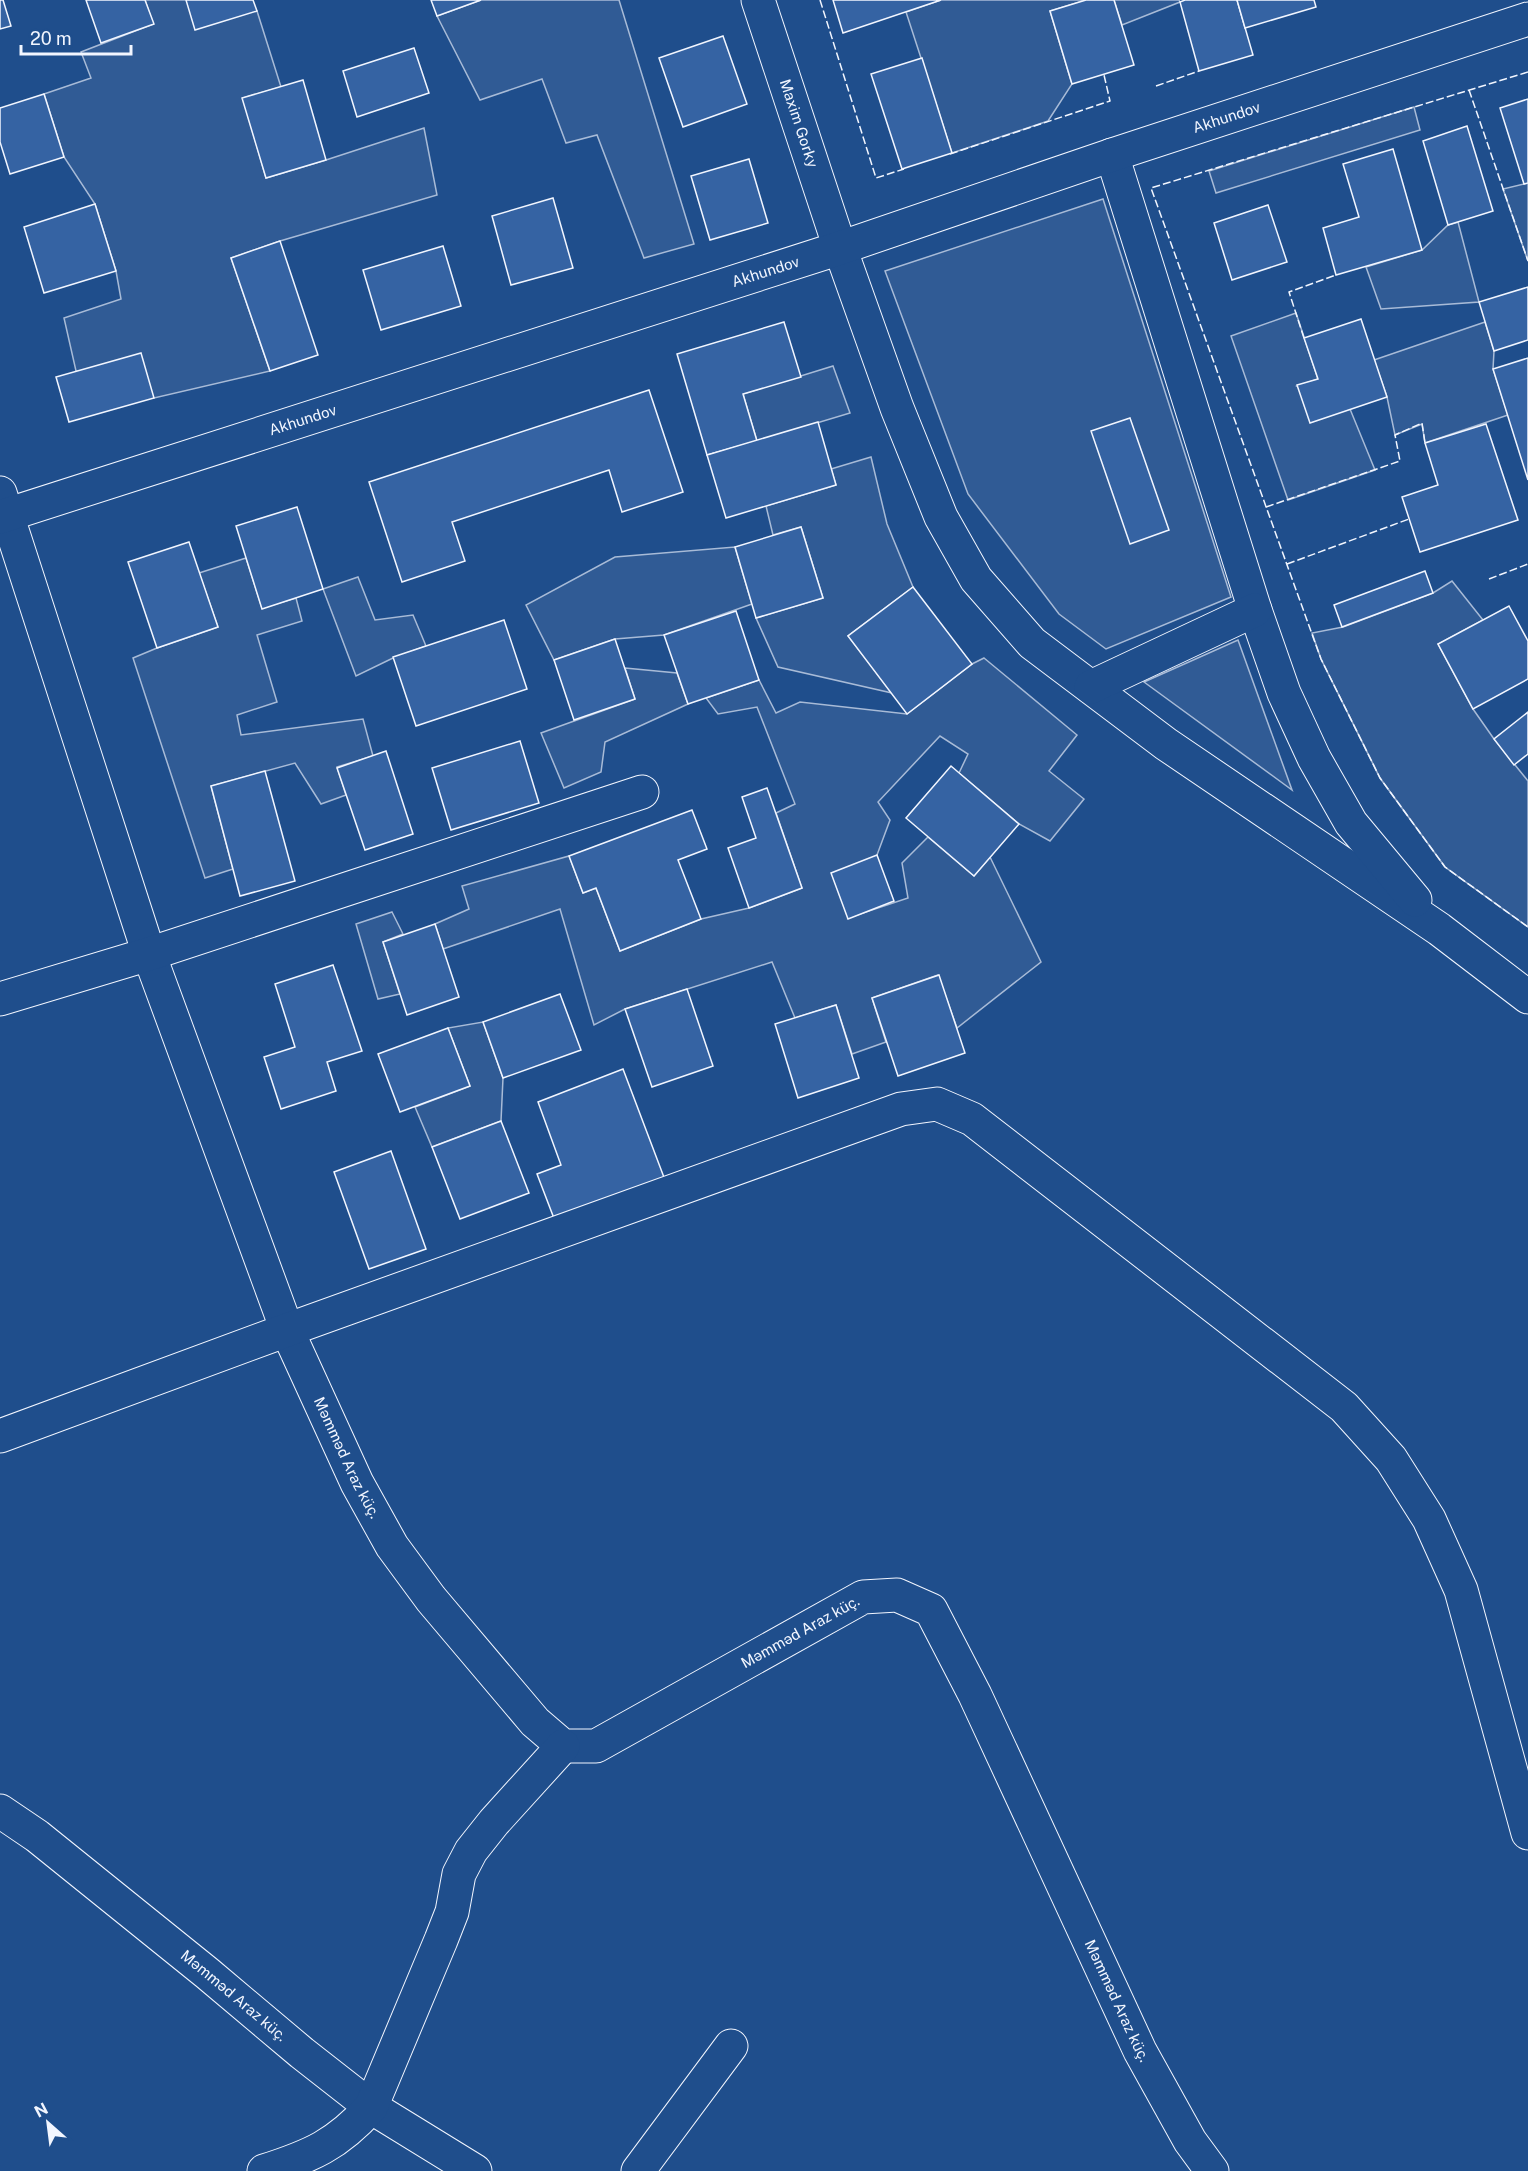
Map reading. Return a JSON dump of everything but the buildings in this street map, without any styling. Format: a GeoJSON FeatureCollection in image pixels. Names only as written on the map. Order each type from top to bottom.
{"type":"FeatureCollection","features":[{"type":"Feature","properties":{"kind":"street","name":"Maxim Gorky"},"geometry":{"type":"LineString","coordinates":[[758,0],[840,248],[897,408],[941,517],[976,579],[1032,643],[1090,687],[1166,744],[1439,929]]}},
{"type":"Feature","properties":{"kind":"street","name":"Akhundov"},"geometry":{"type":"LineString","coordinates":[[2,508],[840,248],[1528,19]]}},
{"type":"Feature","properties":{"kind":"street"},"geometry":{"type":"LineString","coordinates":[[1113,156],[1255,610],[1284,693],[1310,749],[1351,823],[1439,929],[1528,997]]}},
{"type":"Feature","properties":{"kind":"street","name":"Məmməd Araz küç."},"geometry":{"type":"LineString","coordinates":[[2,508],[148,954],[287,1330],[357,1484],[392,1546],[430,1599],[535,1722],[563,1746],[596,1746],[863,1597],[897,1595],[931,1610],[975,1695],[1140,2051],[1190,2141],[1212,2171]]}},
{"type":"Feature","properties":{"kind":"street"},"geometry":{"type":"LineString","coordinates":[[1090,687],[1255,610]]}},
{"type":"Feature","properties":{"kind":"street"},"geometry":{"type":"LineString","coordinates":[[0,999],[148,954],[642,792]]}},
{"type":"Feature","properties":{"kind":"street"},"geometry":{"type":"LineString","coordinates":[[0,1436],[901,1109],[937,1104],[972,1119],[1344,1407],[1391,1459],[1429,1519],[1461,1590],[1528,1833]]}},
{"type":"Feature","properties":{"kind":"street"},"geometry":{"type":"LineString","coordinates":[[264,2171],[303,2165],[354,2126],[371,2107],[452,1912],[459,1874],[471,1851],[494,1822],[563,1746]]}},
{"type":"Feature","properties":{"kind":"street","name":"Məmməd Araz küç."},"geometry":{"type":"LineString","coordinates":[[0,1811],[37,1836],[371,2107],[475,2171]]}},
{"type":"Feature","properties":{"kind":"street"},"geometry":{"type":"LineString","coordinates":[[638,2171],[730,2046]]}},
{"type":"Feature","properties":{"kind":"shaded area"},"geometry":{"type":"Polygon","coordinates":[[[145,0],[186,0],[257,11],[281,87],[243,98],[266,178],[424,128],[437,195],[280,241],[231,258],[270,371],[154,398],[76,371],[64,318],[121,299],[116,271],[95,204],[64,157],[44,94],[91,78],[81,52],[153,24],[145,0]]]}},
{"type":"Feature","properties":{"kind":"shaded area"},"geometry":{"type":"Polygon","coordinates":[[[481,0],[619,0],[694,244],[644,258],[597,135],[566,143],[542,79],[480,100],[437,16],[481,0]]]}},
{"type":"Feature","properties":{"kind":"shaded area"},"geometry":{"type":"Polygon","coordinates":[[[941,0],[1086,0],[1050,11],[1072,84],[1048,121],[952,153],[906,12],[941,0]]]}},
{"type":"Feature","properties":{"kind":"shaded area"},"geometry":{"type":"Polygon","coordinates":[[[1114,0],[1179,0],[1180,2],[1122,25],[1114,0]]]}},
{"type":"Feature","properties":{"kind":"shaded area"},"geometry":{"type":"Polygon","coordinates":[[[1414,107],[1420,130],[1216,193],[1209,171],[1414,107]]]}},
{"type":"Feature","properties":{"kind":"shaded area"},"geometry":{"type":"Polygon","coordinates":[[[1528,183],[1528,261],[1503,189],[1528,183]]]}},
{"type":"Feature","properties":{"kind":"shaded area"},"geometry":{"type":"Polygon","coordinates":[[[1103,199],[1231,597],[1106,649],[1059,614],[968,494],[885,271],[1103,199]]]}},
{"type":"Feature","properties":{"kind":"shaded area"},"geometry":{"type":"Polygon","coordinates":[[[1458,222],[1479,302],[1381,309],[1366,267],[1422,250],[1448,225],[1458,222]]]}},
{"type":"Feature","properties":{"kind":"shaded area"},"geometry":{"type":"Polygon","coordinates":[[[1296,313],[1318,379],[1297,386],[1350,409],[1375,470],[1288,500],[1231,336],[1296,313]]]}},
{"type":"Feature","properties":{"kind":"shaded area"},"geometry":{"type":"Polygon","coordinates":[[[1485,322],[1494,351],[1493,369],[1508,415],[1425,443],[1422,424],[1395,435],[1387,397],[1374,360],[1485,322]]]}},
{"type":"Feature","properties":{"kind":"shaded area"},"geometry":{"type":"Polygon","coordinates":[[[833,366],[850,413],[757,441],[743,394],[833,366]]]}},
{"type":"Feature","properties":{"kind":"shaded area"},"geometry":{"type":"Polygon","coordinates":[[[871,457],[887,524],[913,587],[848,636],[892,693],[778,667],[756,618],[823,598],[801,527],[773,535],[766,506],[836,485],[831,469],[871,457]]]}},
{"type":"Feature","properties":{"kind":"shaded area"},"geometry":{"type":"Polygon","coordinates":[[[735,547],[752,604],[664,635],[615,639],[554,660],[526,605],[615,557],[735,547]]]}},
{"type":"Feature","properties":{"kind":"shaded area"},"geometry":{"type":"Polygon","coordinates":[[[246,558],[262,608],[296,598],[302,621],[257,635],[277,702],[237,715],[241,735],[363,719],[373,756],[337,767],[346,795],[321,804],[295,763],[211,786],[233,869],[205,878],[133,658],[218,627],[199,573],[246,558]]]}},
{"type":"Feature","properties":{"kind":"shaded area"},"geometry":{"type":"Polygon","coordinates":[[[358,577],[375,620],[413,615],[426,646],[393,658],[356,676],[323,589],[358,577]]]}},
{"type":"Feature","properties":{"kind":"shaded area"},"geometry":{"type":"Polygon","coordinates":[[[1452,581],[1483,620],[1438,644],[1473,709],[1528,781],[1528,927],[1445,867],[1380,778],[1321,659],[1312,633],[1343,627],[1433,593],[1452,581]]]}},
{"type":"Feature","properties":{"kind":"shaded area"},"geometry":{"type":"Polygon","coordinates":[[[1238,640],[1292,790],[1144,682],[1238,640]]]}},
{"type":"Feature","properties":{"kind":"shaded area"},"geometry":{"type":"Polygon","coordinates":[[[984,658],[1077,735],[1049,771],[1084,799],[1050,841],[1019,824],[959,773],[968,754],[940,736],[878,802],[890,820],[877,855],[848,918],[908,898],[902,863],[928,837],[974,876],[990,857],[1041,962],[957,1028],[938,975],[872,998],[886,1042],[852,1054],[836,1005],[795,1018],[772,962],[625,1009],[594,1025],[560,909],[443,949],[435,924],[469,909],[462,886],[569,856],[583,893],[596,888],[620,951],[701,919],[749,908],[802,888],[776,813],[795,804],[757,707],[718,714],[706,698],[759,680],[776,713],[800,702],[907,714],[972,664],[984,658]]]}},
{"type":"Feature","properties":{"kind":"shaded area"},"geometry":{"type":"Polygon","coordinates":[[[625,668],[677,673],[688,704],[605,742],[601,772],[564,788],[541,733],[635,699],[625,668]]]}},
{"type":"Feature","properties":{"kind":"shaded area"},"geometry":{"type":"Polygon","coordinates":[[[392,912],[403,934],[383,942],[400,994],[378,999],[356,924],[392,912]]]}},
{"type":"Feature","properties":{"kind":"shaded area"},"geometry":{"type":"Polygon","coordinates":[[[483,1022],[503,1078],[501,1121],[432,1147],[415,1107],[470,1086],[448,1028],[483,1022]]]}},
{"type":"Feature","properties":{"kind":"fence"},"geometry":{"type":"LineString","coordinates":[[820,0],[876,178],[904,169]]}},
{"type":"Feature","properties":{"kind":"fence"},"geometry":{"type":"LineString","coordinates":[[1156,86],[1199,71]]}},
{"type":"Feature","properties":{"kind":"fence"},"geometry":{"type":"LineString","coordinates":[[1528,72],[1151,188],[1321,659],[1380,778],[1445,867],[1528,927]]}},
{"type":"Feature","properties":{"kind":"fence"},"geometry":{"type":"LineString","coordinates":[[950,154],[1110,101],[1104,75]]}},
{"type":"Feature","properties":{"kind":"fence"},"geometry":{"type":"LineString","coordinates":[[1469,90],[1528,261]]}},
{"type":"Feature","properties":{"kind":"fence"},"geometry":{"type":"LineString","coordinates":[[1304,338],[1289,292],[1336,275]]}},
{"type":"Feature","properties":{"kind":"fence"},"geometry":{"type":"LineString","coordinates":[[1266,507],[1400,461],[1395,435],[1422,423],[1425,443]]}},
{"type":"Feature","properties":{"kind":"fence"},"geometry":{"type":"LineString","coordinates":[[1287,564],[1409,519]]}},
{"type":"Feature","properties":{"kind":"fence"},"geometry":{"type":"LineString","coordinates":[[1489,579],[1528,564]]}}]}
